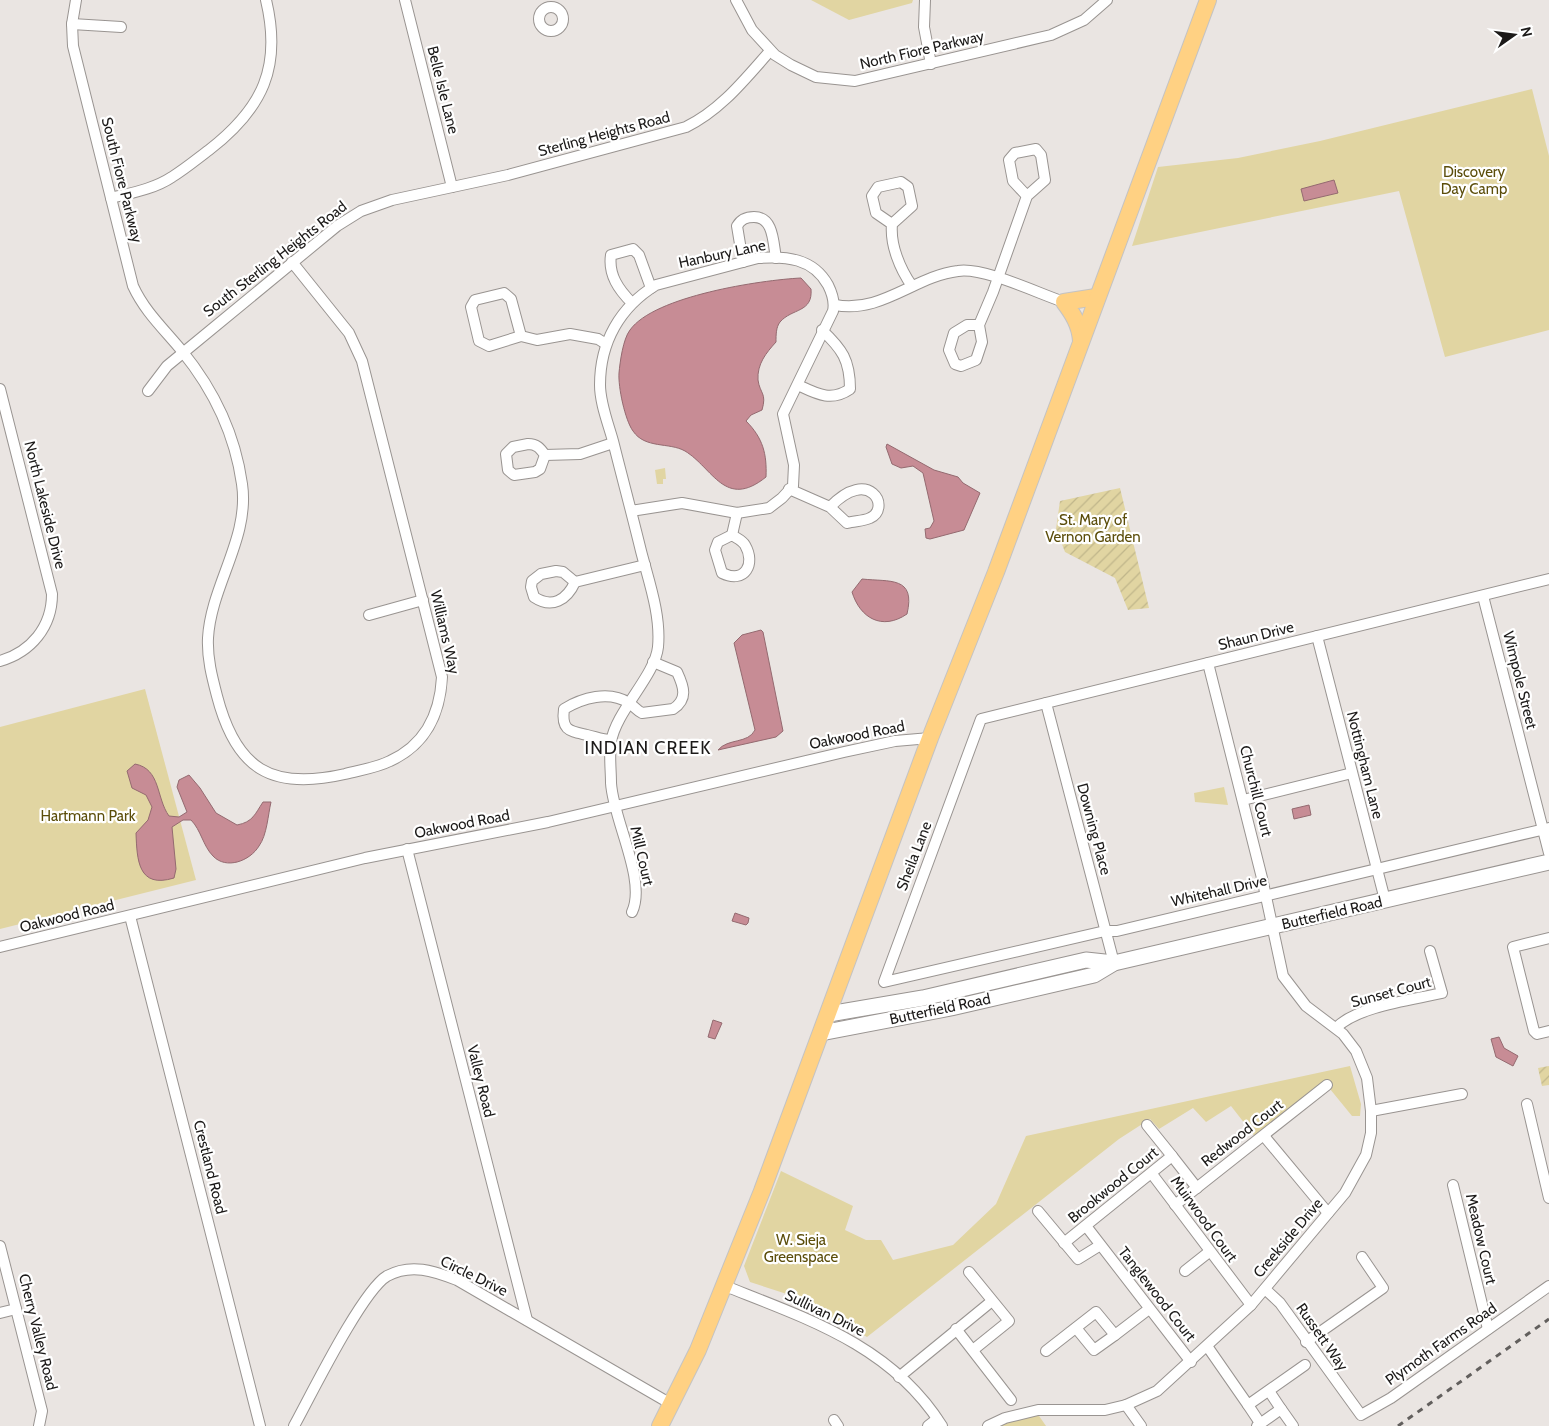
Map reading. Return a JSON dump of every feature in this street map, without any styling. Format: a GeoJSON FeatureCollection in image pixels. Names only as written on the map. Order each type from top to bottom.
{"type":"FeatureCollection","features":[{"type":"Feature","properties":{"kind":"main road"},"geometry":{"type":"LineString","coordinates":[[660,1426],[698,1350],[726,1286],[829,1014],[930,738],[996,572],[1096,297],[1208,0]]}},
{"type":"Feature","properties":{"kind":"main road"},"geometry":{"type":"LineString","coordinates":[[1081,341],[1080,330],[1073,314],[1064,302],[1096,297]]}},
{"type":"Feature","properties":{"kind":"main road","name":"Butterfield Road"},"geometry":{"type":"LineString","coordinates":[[821,1032],[951,1008],[1094,975],[1114,963],[1549,862]]}},
{"type":"Feature","properties":{"kind":"main road","name":"Butterfield Road"},"geometry":{"type":"LineString","coordinates":[[829,1014],[932,996],[1086,960],[1114,963]]}},
{"type":"Feature","properties":{"kind":"street","name":"South Fiore Parkway"},"geometry":{"type":"LineString","coordinates":[[76,0],[72,24],[74,46],[133,286],[140,301],[183,352]]}},
{"type":"Feature","properties":{"kind":"street"},"geometry":{"type":"LineString","coordinates":[[111,198],[147,189],[172,178],[221,140],[248,113],[264,86],[272,55],[272,29],[266,0]]}},
{"type":"Feature","properties":{"kind":"street","name":"Belle Isle Lane"},"geometry":{"type":"LineString","coordinates":[[405,0],[452,187]]}},
{"type":"Feature","properties":{"kind":"street","name":"North Fiore Parkway"},"geometry":{"type":"LineString","coordinates":[[736,0],[752,30],[770,51],[791,66],[807,73],[834,80],[866,80],[1064,30],[1084,20],[1107,0]]}},
{"type":"Feature","properties":{"kind":"street"},"geometry":{"type":"LineString","coordinates":[[925,0],[924,28],[932,64]]}},
{"type":"Feature","properties":{"kind":"street"},"geometry":{"type":"LineString","coordinates":[[72,24],[121,27]]}},
{"type":"Feature","properties":{"kind":"street","name":"Sterling Heights Road"},"geometry":{"type":"LineString","coordinates":[[419,194],[508,175],[686,127],[710,113],[725,100],[770,51]]}},
{"type":"Feature","properties":{"kind":"street"},"geometry":{"type":"LineString","coordinates":[[979,325],[1027,196],[1045,180],[1041,155],[1036,149],[1015,153],[1009,160],[1013,181],[1027,196]]}},
{"type":"Feature","properties":{"kind":"street"},"geometry":{"type":"LineString","coordinates":[[901,182],[908,187],[912,206],[892,224],[876,214],[872,196],[878,187],[901,182]]}},
{"type":"Feature","properties":{"kind":"street","name":"South Sterling Heights Road"},"geometry":{"type":"LineString","coordinates":[[148,391],[167,366],[183,352],[292,262],[349,218],[392,200],[419,194]]}},
{"type":"Feature","properties":{"kind":"street"},"geometry":{"type":"LineString","coordinates":[[743,262],[738,226],[740,221],[751,216],[760,217],[767,221],[771,229],[776,258]]}},
{"type":"Feature","properties":{"kind":"street"},"geometry":{"type":"LineString","coordinates":[[892,224],[894,244],[903,273],[912,286]]}},
{"type":"Feature","properties":{"kind":"street"},"geometry":{"type":"LineString","coordinates":[[632,303],[616,286],[610,262],[612,255],[633,248],[639,255],[651,288]]}},
{"type":"Feature","properties":{"kind":"street","name":"Hanbury Lane"},"geometry":{"type":"LineString","coordinates":[[614,806],[611,740],[628,703],[653,662],[658,648],[657,609],[600,386],[606,344],[612,328],[622,313],[651,288],[743,262],[776,258],[790,259],[807,264],[821,272],[835,304]]}},
{"type":"Feature","properties":{"kind":"street","name":"Williams Way"},"geometry":{"type":"LineString","coordinates":[[183,352],[220,407],[228,428],[242,483],[243,498],[240,525],[215,603],[208,637],[208,660],[222,717],[229,735],[250,761],[270,773],[291,779],[316,780],[378,766],[408,751],[424,736],[433,721],[441,696],[440,668],[359,354],[339,319],[292,262]]}},
{"type":"Feature","properties":{"kind":"street"},"geometry":{"type":"LineString","coordinates":[[631,511],[682,503],[738,513],[769,508],[782,498],[793,486],[794,466],[783,414],[835,304],[844,306],[878,302],[944,273],[959,270],[974,270],[1064,302]]}},
{"type":"Feature","properties":{"kind":"street"},"geometry":{"type":"LineString","coordinates":[[522,336],[511,299],[504,293],[475,300],[470,306],[479,341],[489,346],[522,336],[537,340],[570,334],[584,335],[598,339],[606,344]]}},
{"type":"Feature","properties":{"kind":"street"},"geometry":{"type":"LineString","coordinates":[[798,385],[828,397],[841,395],[850,389],[850,377],[840,346],[822,330]]}},
{"type":"Feature","properties":{"kind":"street","name":"North Lakeside Drive"},"geometry":{"type":"LineString","coordinates":[[0,389],[52,594],[50,613],[44,629],[26,649],[0,660]]}},
{"type":"Feature","properties":{"kind":"street"},"geometry":{"type":"LineString","coordinates":[[545,455],[580,454],[614,443]]}},
{"type":"Feature","properties":{"kind":"street"},"geometry":{"type":"LineString","coordinates":[[789,490],[830,507],[847,523],[872,517],[878,510],[878,500],[873,492],[864,489],[846,493],[830,507]]}},
{"type":"Feature","properties":{"kind":"street"},"geometry":{"type":"LineString","coordinates":[[732,535],[738,513]]}},
{"type":"Feature","properties":{"kind":"street"},"geometry":{"type":"LineString","coordinates":[[574,582],[645,565]]}},
{"type":"Feature","properties":{"kind":"street","name":"Shaun Drive"},"geometry":{"type":"LineString","coordinates":[[977,730],[981,719],[1549,579]]}},
{"type":"Feature","properties":{"kind":"street","name":"Wimpole Street"},"geometry":{"type":"LineString","coordinates":[[1483,596],[1546,828],[1549,853]]}},
{"type":"Feature","properties":{"kind":"street"},"geometry":{"type":"LineString","coordinates":[[369,615],[423,600]]}},
{"type":"Feature","properties":{"kind":"street","name":"Nottingham Lane"},"geometry":{"type":"LineString","coordinates":[[1316,636],[1385,900]]}},
{"type":"Feature","properties":{"kind":"street"},"geometry":{"type":"LineString","coordinates":[[611,740],[573,733],[568,728],[563,717],[564,709],[579,700],[605,696],[628,703],[642,712],[673,709],[683,700],[684,692],[678,672],[653,662]]}},
{"type":"Feature","properties":{"kind":"street","name":"Churchill Court"},"geometry":{"type":"LineString","coordinates":[[1208,663],[1266,895],[1271,927]]}},
{"type":"Feature","properties":{"kind":"street","name":"Downing Place"},"geometry":{"type":"LineString","coordinates":[[1046,703],[1114,963]]}},
{"type":"Feature","properties":{"kind":"street","name":"Sheila Lane"},"geometry":{"type":"LineString","coordinates":[[895,979],[884,982],[977,730]]}},
{"type":"Feature","properties":{"kind":"street","name":"Oakwood Road"},"geometry":{"type":"LineString","coordinates":[[0,948],[407,849],[548,822],[895,741],[930,738]]}},
{"type":"Feature","properties":{"kind":"street"},"geometry":{"type":"LineString","coordinates":[[1243,800],[1352,774]]}},
{"type":"Feature","properties":{"kind":"street","name":"Mill Court"},"geometry":{"type":"LineString","coordinates":[[614,806],[635,882],[636,897],[632,912]]}},
{"type":"Feature","properties":{"kind":"street","name":"Whitehall Drive"},"geometry":{"type":"LineString","coordinates":[[895,979],[1105,931],[1117,931],[1546,828]]}},
{"type":"Feature","properties":{"kind":"street","name":"Valley Road"},"geometry":{"type":"LineString","coordinates":[[407,849],[527,1320]]}},
{"type":"Feature","properties":{"kind":"street","name":"Crestland Road"},"geometry":{"type":"LineString","coordinates":[[130,916],[260,1426]]}},
{"type":"Feature","properties":{"kind":"street","name":"Creekside Drive"},"geometry":{"type":"LineString","coordinates":[[988,1426],[1005,1418],[1038,1410],[1106,1410],[1126,1405],[1152,1394],[1191,1362],[1251,1305],[1328,1214],[1345,1192],[1361,1165],[1371,1133],[1372,1111],[1367,1078],[1356,1051],[1337,1027],[1306,1006],[1287,984],[1280,966],[1271,927]]}},
{"type":"Feature","properties":{"kind":"street"},"geometry":{"type":"LineString","coordinates":[[1549,938],[1513,946],[1534,1031],[1537,1034],[1549,1031]]}},
{"type":"Feature","properties":{"kind":"street","name":"Sunset Court"},"geometry":{"type":"LineString","coordinates":[[1337,1027],[1342,1022],[1366,1011],[1442,993],[1430,951]]}},
{"type":"Feature","properties":{"kind":"street","name":"Redwood Court"},"geometry":{"type":"LineString","coordinates":[[1175,1205],[1327,1085]]}},
{"type":"Feature","properties":{"kind":"street"},"geometry":{"type":"LineString","coordinates":[[1372,1111],[1462,1094]]}},
{"type":"Feature","properties":{"kind":"street"},"geometry":{"type":"LineString","coordinates":[[1527,1104],[1549,1198]]}},
{"type":"Feature","properties":{"kind":"street","name":"Brookwood Court"},"geometry":{"type":"LineString","coordinates":[[1064,1243],[1172,1156],[1147,1125]]}},
{"type":"Feature","properties":{"kind":"street"},"geometry":{"type":"LineString","coordinates":[[1264,1136],[1328,1214]]}},
{"type":"Feature","properties":{"kind":"street"},"geometry":{"type":"LineString","coordinates":[[1172,1156],[1197,1188]]}},
{"type":"Feature","properties":{"kind":"street","name":"Muirwood Court"},"geometry":{"type":"LineString","coordinates":[[1152,1174],[1209,1252],[1251,1305]]}},
{"type":"Feature","properties":{"kind":"street","name":"Meadow Court"},"geometry":{"type":"LineString","coordinates":[[1453,1185],[1488,1330]]}},
{"type":"Feature","properties":{"kind":"street","name":"Brookwood Court"},"geometry":{"type":"LineString","coordinates":[[1038,1211],[1078,1259]]}},
{"type":"Feature","properties":{"kind":"street","name":"Tanglewood Court"},"geometry":{"type":"LineString","coordinates":[[1086,1226],[1148,1309],[1191,1362]]}},
{"type":"Feature","properties":{"kind":"street","name":"Cherry Valley Road"},"geometry":{"type":"LineString","coordinates":[[0,1246],[42,1411],[38,1426]]}},
{"type":"Feature","properties":{"kind":"street","name":"Tanglewood Court"},"geometry":{"type":"LineString","coordinates":[[1078,1259],[1100,1246]]}},
{"type":"Feature","properties":{"kind":"street"},"geometry":{"type":"LineString","coordinates":[[1185,1271],[1209,1252]]}},
{"type":"Feature","properties":{"kind":"street"},"geometry":{"type":"LineString","coordinates":[[1306,1342],[1383,1288],[1362,1257]]}},
{"type":"Feature","properties":{"kind":"street","name":"Circle Drive"},"geometry":{"type":"LineString","coordinates":[[294,1426],[367,1295],[386,1276],[409,1269],[424,1269],[457,1280],[671,1404]]}},
{"type":"Feature","properties":{"kind":"street"},"geometry":{"type":"LineString","coordinates":[[968,1272],[1009,1321],[973,1350]]}},
{"type":"Feature","properties":{"kind":"street","name":"Sullivan Drive"},"geometry":{"type":"LineString","coordinates":[[726,1286],[784,1308],[844,1336],[884,1363],[940,1423]]}},
{"type":"Feature","properties":{"kind":"street","name":"Plymoth Farms Road"},"geometry":{"type":"LineString","coordinates":[[1352,1405],[1358,1413],[1364,1415],[1549,1286]]}},
{"type":"Feature","properties":{"kind":"street","name":"Russett Way"},"geometry":{"type":"LineString","coordinates":[[1265,1289],[1280,1304],[1352,1405]]}},
{"type":"Feature","properties":{"kind":"street"},"geometry":{"type":"LineString","coordinates":[[899,1377],[992,1301]]}},
{"type":"Feature","properties":{"kind":"street"},"geometry":{"type":"LineString","coordinates":[[0,1313],[16,1309]]}},
{"type":"Feature","properties":{"kind":"street"},"geometry":{"type":"LineString","coordinates":[[1076,1328],[1094,1350],[1148,1309]]}},
{"type":"Feature","properties":{"kind":"street"},"geometry":{"type":"LineString","coordinates":[[1046,1351],[1096,1312],[1115,1335]]}},
{"type":"Feature","properties":{"kind":"street"},"geometry":{"type":"LineString","coordinates":[[956,1329],[1011,1400]]}},
{"type":"Feature","properties":{"kind":"street"},"geometry":{"type":"LineString","coordinates":[[1207,1346],[1248,1406],[1258,1425],[1281,1409]]}},
{"type":"Feature","properties":{"kind":"street"},"geometry":{"type":"LineString","coordinates":[[1248,1406],[1305,1365]]}},
{"type":"Feature","properties":{"kind":"street"},"geometry":{"type":"LineString","coordinates":[[1269,1391],[1293,1426]]}},
{"type":"Feature","properties":{"kind":"street"},"geometry":{"type":"LineString","coordinates":[[1126,1405],[1141,1426]]}},
{"type":"Feature","properties":{"kind":"street"},"geometry":{"type":"LineString","coordinates":[[928,1426],[940,1423]]}},
{"type":"Feature","properties":{"kind":"green space"},"geometry":{"type":"Polygon","coordinates":[[[811,0],[913,0],[912,3],[849,20],[811,0]]]}},
{"type":"Feature","properties":{"kind":"green space","name":"Discovery Day Camp"},"geometry":{"type":"Polygon","coordinates":[[[1532,89],[1549,156],[1549,330],[1445,357],[1399,191],[1132,246],[1158,167],[1238,158],[1320,141],[1532,89]]]}},
{"type":"Feature","properties":{"kind":"green space"},"geometry":{"type":"Polygon","coordinates":[[[665,468],[666,479],[663,479],[663,484],[657,484],[655,470],[665,468]]]}},
{"type":"Feature","properties":{"kind":"green space","name":"St. Mary of Vernon Garden"},"geometry":{"type":"Polygon","coordinates":[[[1120,488],[1149,608],[1128,610],[1115,578],[1065,552],[1056,529],[1060,501],[1120,488]]]}},
{"type":"Feature","properties":{"kind":"green space","name":"Hartmann Park"},"geometry":{"type":"Polygon","coordinates":[[[145,689],[196,880],[0,929],[0,727],[145,689]]]}},
{"type":"Feature","properties":{"kind":"green space"},"geometry":{"type":"Polygon","coordinates":[[[1224,787],[1228,805],[1195,802],[1194,793],[1224,787]]]}},
{"type":"Feature","properties":{"kind":"green space","name":"W. Sieja Greenspace"},"geometry":{"type":"Polygon","coordinates":[[[1350,1066],[1361,1104],[1360,1116],[1352,1116],[1330,1089],[1333,1086],[1327,1079],[1256,1138],[1231,1106],[1206,1122],[1193,1108],[1159,1129],[1150,1119],[1119,1139],[867,1337],[793,1296],[750,1282],[744,1266],[781,1171],[853,1206],[845,1230],[866,1240],[881,1240],[893,1260],[953,1245],[996,1204],[1026,1136],[1350,1066]]]}},
{"type":"Feature","properties":{"kind":"green space"},"geometry":{"type":"Polygon","coordinates":[[[1549,1066],[1549,1085],[1542,1086],[1538,1068],[1549,1066]]]}},
{"type":"Feature","properties":{"kind":"green space"},"geometry":{"type":"Polygon","coordinates":[[[1037,1413],[1046,1426],[997,1426],[1023,1414],[1037,1413]]]}},
{"type":"Feature","properties":{"kind":"shaded area"},"geometry":{"type":"Polygon","coordinates":[[[1334,180],[1338,193],[1304,201],[1301,189],[1334,180]]]}},
{"type":"Feature","properties":{"kind":"shaded area"},"geometry":{"type":"Polygon","coordinates":[[[801,278],[811,289],[811,297],[805,306],[780,322],[776,331],[776,342],[766,355],[759,369],[758,380],[764,400],[762,410],[751,415],[746,421],[752,427],[763,447],[766,461],[766,477],[752,486],[740,489],[730,488],[721,483],[685,451],[679,448],[651,443],[638,437],[627,419],[619,379],[622,351],[630,330],[643,318],[661,308],[684,299],[736,286],[801,278]]]}},
{"type":"Feature","properties":{"kind":"shaded area"},"geometry":{"type":"Polygon","coordinates":[[[887,444],[934,470],[958,477],[963,483],[980,493],[964,530],[930,539],[926,538],[925,529],[930,528],[934,521],[923,473],[913,466],[901,468],[892,464],[886,447],[887,444]]]}},
{"type":"Feature","properties":{"kind":"shaded area"},"geometry":{"type":"Polygon","coordinates":[[[862,579],[891,581],[904,587],[908,593],[909,602],[907,614],[889,621],[873,619],[866,615],[860,609],[852,592],[862,579]]]}},
{"type":"Feature","properties":{"kind":"shaded area"},"geometry":{"type":"Polygon","coordinates":[[[761,630],[763,632],[783,731],[776,737],[718,750],[722,746],[748,737],[755,730],[734,643],[742,635],[761,630]]]}},
{"type":"Feature","properties":{"kind":"shaded area"},"geometry":{"type":"Polygon","coordinates":[[[135,764],[143,767],[154,778],[169,816],[179,817],[187,812],[177,787],[179,780],[189,775],[216,813],[237,825],[250,820],[263,802],[271,802],[266,831],[259,846],[250,856],[238,862],[231,863],[218,860],[210,852],[191,820],[183,820],[172,827],[176,869],[174,878],[162,880],[146,876],[139,862],[136,833],[148,820],[152,807],[146,795],[132,788],[127,771],[135,764]]]}},
{"type":"Feature","properties":{"kind":"shaded area"},"geometry":{"type":"Polygon","coordinates":[[[1309,805],[1311,815],[1294,819],[1292,809],[1309,805]]]}},
{"type":"Feature","properties":{"kind":"shaded area"},"geometry":{"type":"Polygon","coordinates":[[[735,913],[749,918],[748,923],[746,925],[732,921],[735,913]]]}},
{"type":"Feature","properties":{"kind":"shaded area"},"geometry":{"type":"Polygon","coordinates":[[[713,1020],[722,1023],[715,1039],[708,1037],[713,1020]]]}},
{"type":"Feature","properties":{"kind":"shaded area"},"geometry":{"type":"Polygon","coordinates":[[[1499,1037],[1504,1048],[1518,1056],[1513,1066],[1496,1057],[1491,1039],[1499,1037]]]}},
{"type":"Feature","properties":{"kind":"railway"},"geometry":{"type":"LineString","coordinates":[[1398,1426],[1549,1319]]}},
{"type":"Feature","properties":{"kind":"district","name":"INDIAN CREEK"},"geometry":{"type":"Point","coordinates":[648,748]}}]}
